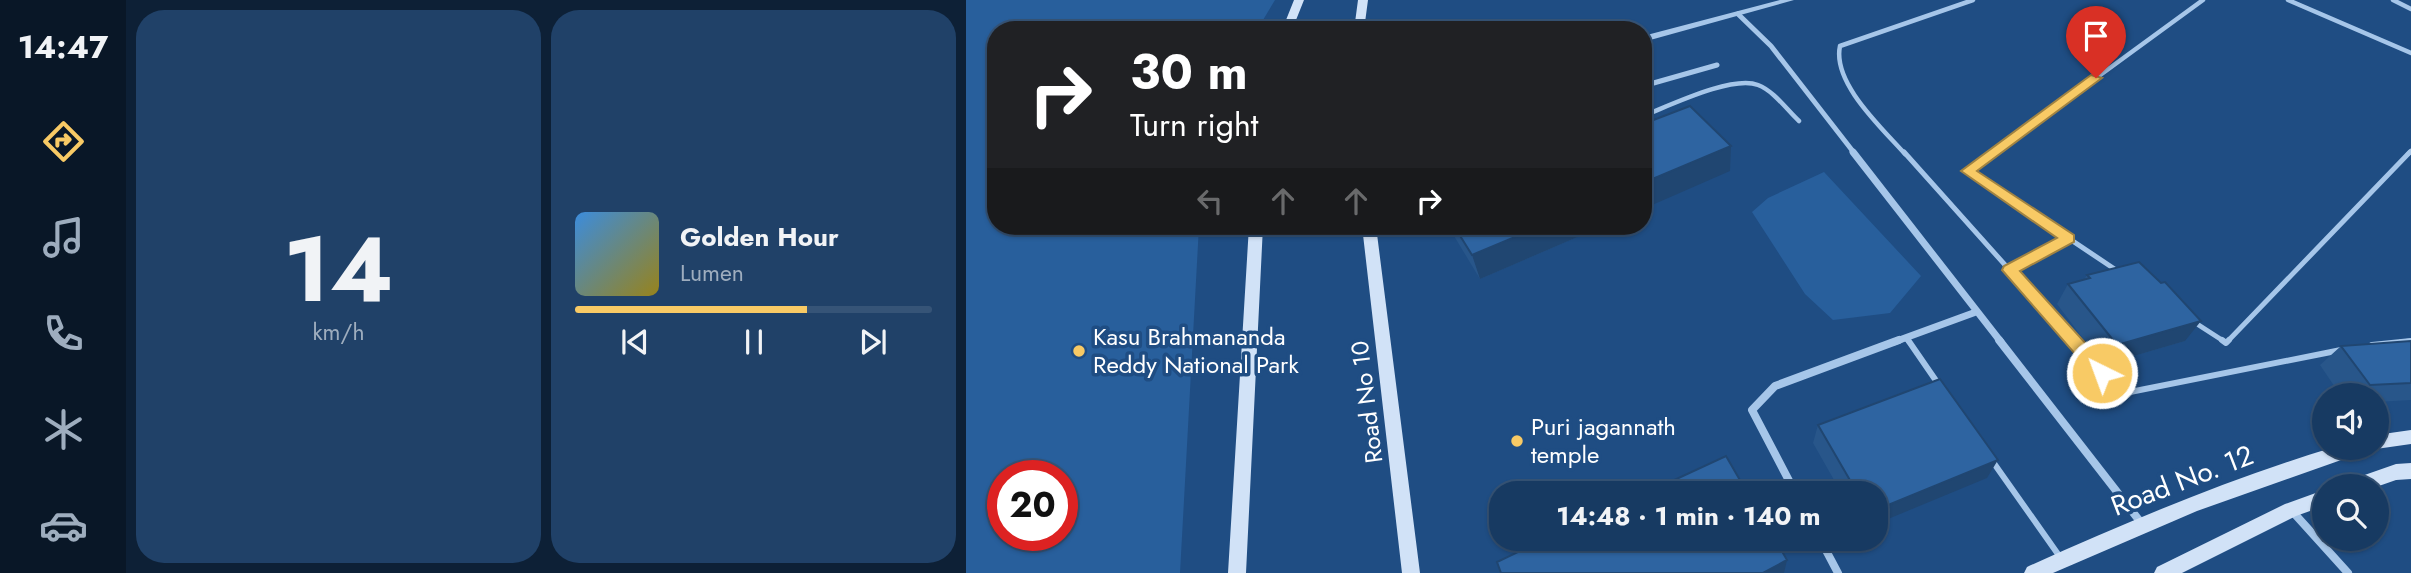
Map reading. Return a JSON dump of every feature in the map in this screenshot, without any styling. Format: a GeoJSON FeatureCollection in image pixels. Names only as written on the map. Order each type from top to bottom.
{"type":"FeatureCollection","features":[{"type":"Feature","properties":{"kind":"main road"},"geometry":{"type":"LineString","coordinates":[[1290,21],[1298,0]]}},
{"type":"Feature","properties":{"kind":"main road"},"geometry":{"type":"LineString","coordinates":[[1360,21],[1363,0]]}},
{"type":"Feature","properties":{"kind":"main road"},"geometry":{"type":"LineString","coordinates":[[1237,573],[1256,235]]}},
{"type":"Feature","properties":{"kind":"main road","name":"Road No 10"},"geometry":{"type":"LineString","coordinates":[[1370,235],[1411,573]]}},
{"type":"Feature","properties":{"kind":"main road"},"geometry":{"type":"LineString","coordinates":[[2389,440],[2411,437]]}},
{"type":"Feature","properties":{"kind":"main road","name":"Road No. 12"},"geometry":{"type":"LineString","coordinates":[[2033,573],[2143,524],[2271,473],[2315,460]]}},
{"type":"Feature","properties":{"kind":"main road"},"geometry":{"type":"LineString","coordinates":[[2389,474],[2411,471]]}},
{"type":"Feature","properties":{"kind":"main road"},"geometry":{"type":"LineString","coordinates":[[2163,573],[2312,502]]}},
{"type":"Feature","properties":{"kind":"street"},"geometry":{"type":"LineString","coordinates":[[1652,37],[1790,0]]}},
{"type":"Feature","properties":{"kind":"street"},"geometry":{"type":"LineString","coordinates":[[1738,14],[1771,46],[2143,524]]}},
{"type":"Feature","properties":{"kind":"street"},"geometry":{"type":"LineString","coordinates":[[1652,83],[1717,65]]}},
{"type":"Feature","properties":{"kind":"street"},"geometry":{"type":"LineString","coordinates":[[1789,481],[1752,410],[1775,386],[1976,312]]}},
{"type":"Feature","properties":{"kind":"street"},"geometry":{"type":"LineString","coordinates":[[2291,510],[2348,573]]}},
{"type":"Feature","properties":{"kind":"street"},"geometry":{"type":"LineString","coordinates":[[1826,551],[1838,573]]}},
{"type":"Feature","properties":{"kind":"lane"},"geometry":{"type":"LineString","coordinates":[[1973,0],[1862,36],[1840,46],[1837,60],[1858,101],[2120,394],[2344,350]]}},
{"type":"Feature","properties":{"kind":"lane"},"geometry":{"type":"LineString","coordinates":[[2125,276],[1968,171],[2203,0]]}},
{"type":"Feature","properties":{"kind":"lane"},"geometry":{"type":"LineString","coordinates":[[2288,0],[2411,53]]}},
{"type":"Feature","properties":{"kind":"lane"},"geometry":{"type":"LineString","coordinates":[[2393,0],[2411,9]]}},
{"type":"Feature","properties":{"kind":"lane"},"geometry":{"type":"LineString","coordinates":[[1652,113],[1746,83],[1757,84],[1799,121]]}},
{"type":"Feature","properties":{"kind":"lane"},"geometry":{"type":"LineString","coordinates":[[2192,321],[2226,343],[2411,151]]}},
{"type":"Feature","properties":{"kind":"lane"},"geometry":{"type":"LineString","coordinates":[[2010,270],[2069,239]]}},
{"type":"Feature","properties":{"kind":"lane"},"geometry":{"type":"LineString","coordinates":[[1906,338],[1943,391]]}},
{"type":"Feature","properties":{"kind":"lane"},"geometry":{"type":"LineString","coordinates":[[2357,347],[2411,341]]}},
{"type":"Feature","properties":{"kind":"lane"},"geometry":{"type":"LineString","coordinates":[[1988,455],[2062,559]]}},
{"type":"Feature","properties":{"kind":"shaded area","name":"Kasu Brahmananda Reddy National Park"},"geometry":{"type":"Polygon","coordinates":[[[966,0],[1275,0],[1262,21],[987,21],[987,235],[1199,235],[1180,573],[966,573],[966,0]]]}},
{"type":"Feature","properties":{"kind":"shaded area"},"geometry":{"type":"Polygon","coordinates":[[[1824,172],[1921,276],[1890,313],[1833,320],[1805,294],[1752,212],[1768,198],[1824,172]]]}},
{"type":"Feature","properties":{"kind":"building"},"geometry":{"type":"Polygon","coordinates":[[[1690,106],[1731,146],[1652,179],[1652,121],[1690,106]]]}},
{"type":"Feature","properties":{"kind":"building"},"geometry":{"type":"Polygon","coordinates":[[[1460,235],[1520,235],[1472,255],[1460,235]]]}},
{"type":"Feature","properties":{"kind":"building"},"geometry":{"type":"Polygon","coordinates":[[[2139,262],[2161,283],[2165,282],[2201,321],[2117,345],[2068,284],[2090,278],[2087,275],[2139,262]]]}},
{"type":"Feature","properties":{"kind":"building"},"geometry":{"type":"Polygon","coordinates":[[[2411,341],[2411,383],[2369,383],[2341,346],[2411,341]]]}},
{"type":"Feature","properties":{"kind":"building"},"geometry":{"type":"Polygon","coordinates":[[[1940,379],[1998,460],[1888,505],[1888,481],[1850,481],[1818,425],[1940,379]]]}},
{"type":"Feature","properties":{"kind":"building"},"geometry":{"type":"Polygon","coordinates":[[[1726,456],[1740,481],[1672,481],[1726,456]]]}},
{"type":"Feature","properties":{"kind":"building"},"geometry":{"type":"Polygon","coordinates":[[[1520,551],[1782,551],[1787,560],[1763,573],[1501,573],[1497,562],[1520,551]]]}},
{"type":"Feature","properties":{"kind":"place","name":"Kasu Brahmananda Reddy National Park"},"geometry":{"type":"Point","coordinates":[1079,351]}},
{"type":"Feature","properties":{"kind":"place","name":"Puri jagannath temple"},"geometry":{"type":"Point","coordinates":[1517,441]}},
{"type":"Feature","properties":{"kind":"route"},"geometry":{"type":"LineString","coordinates":[[2096,78],[1968,171],[2069,239],[2010,270],[2102,373]]}}]}
